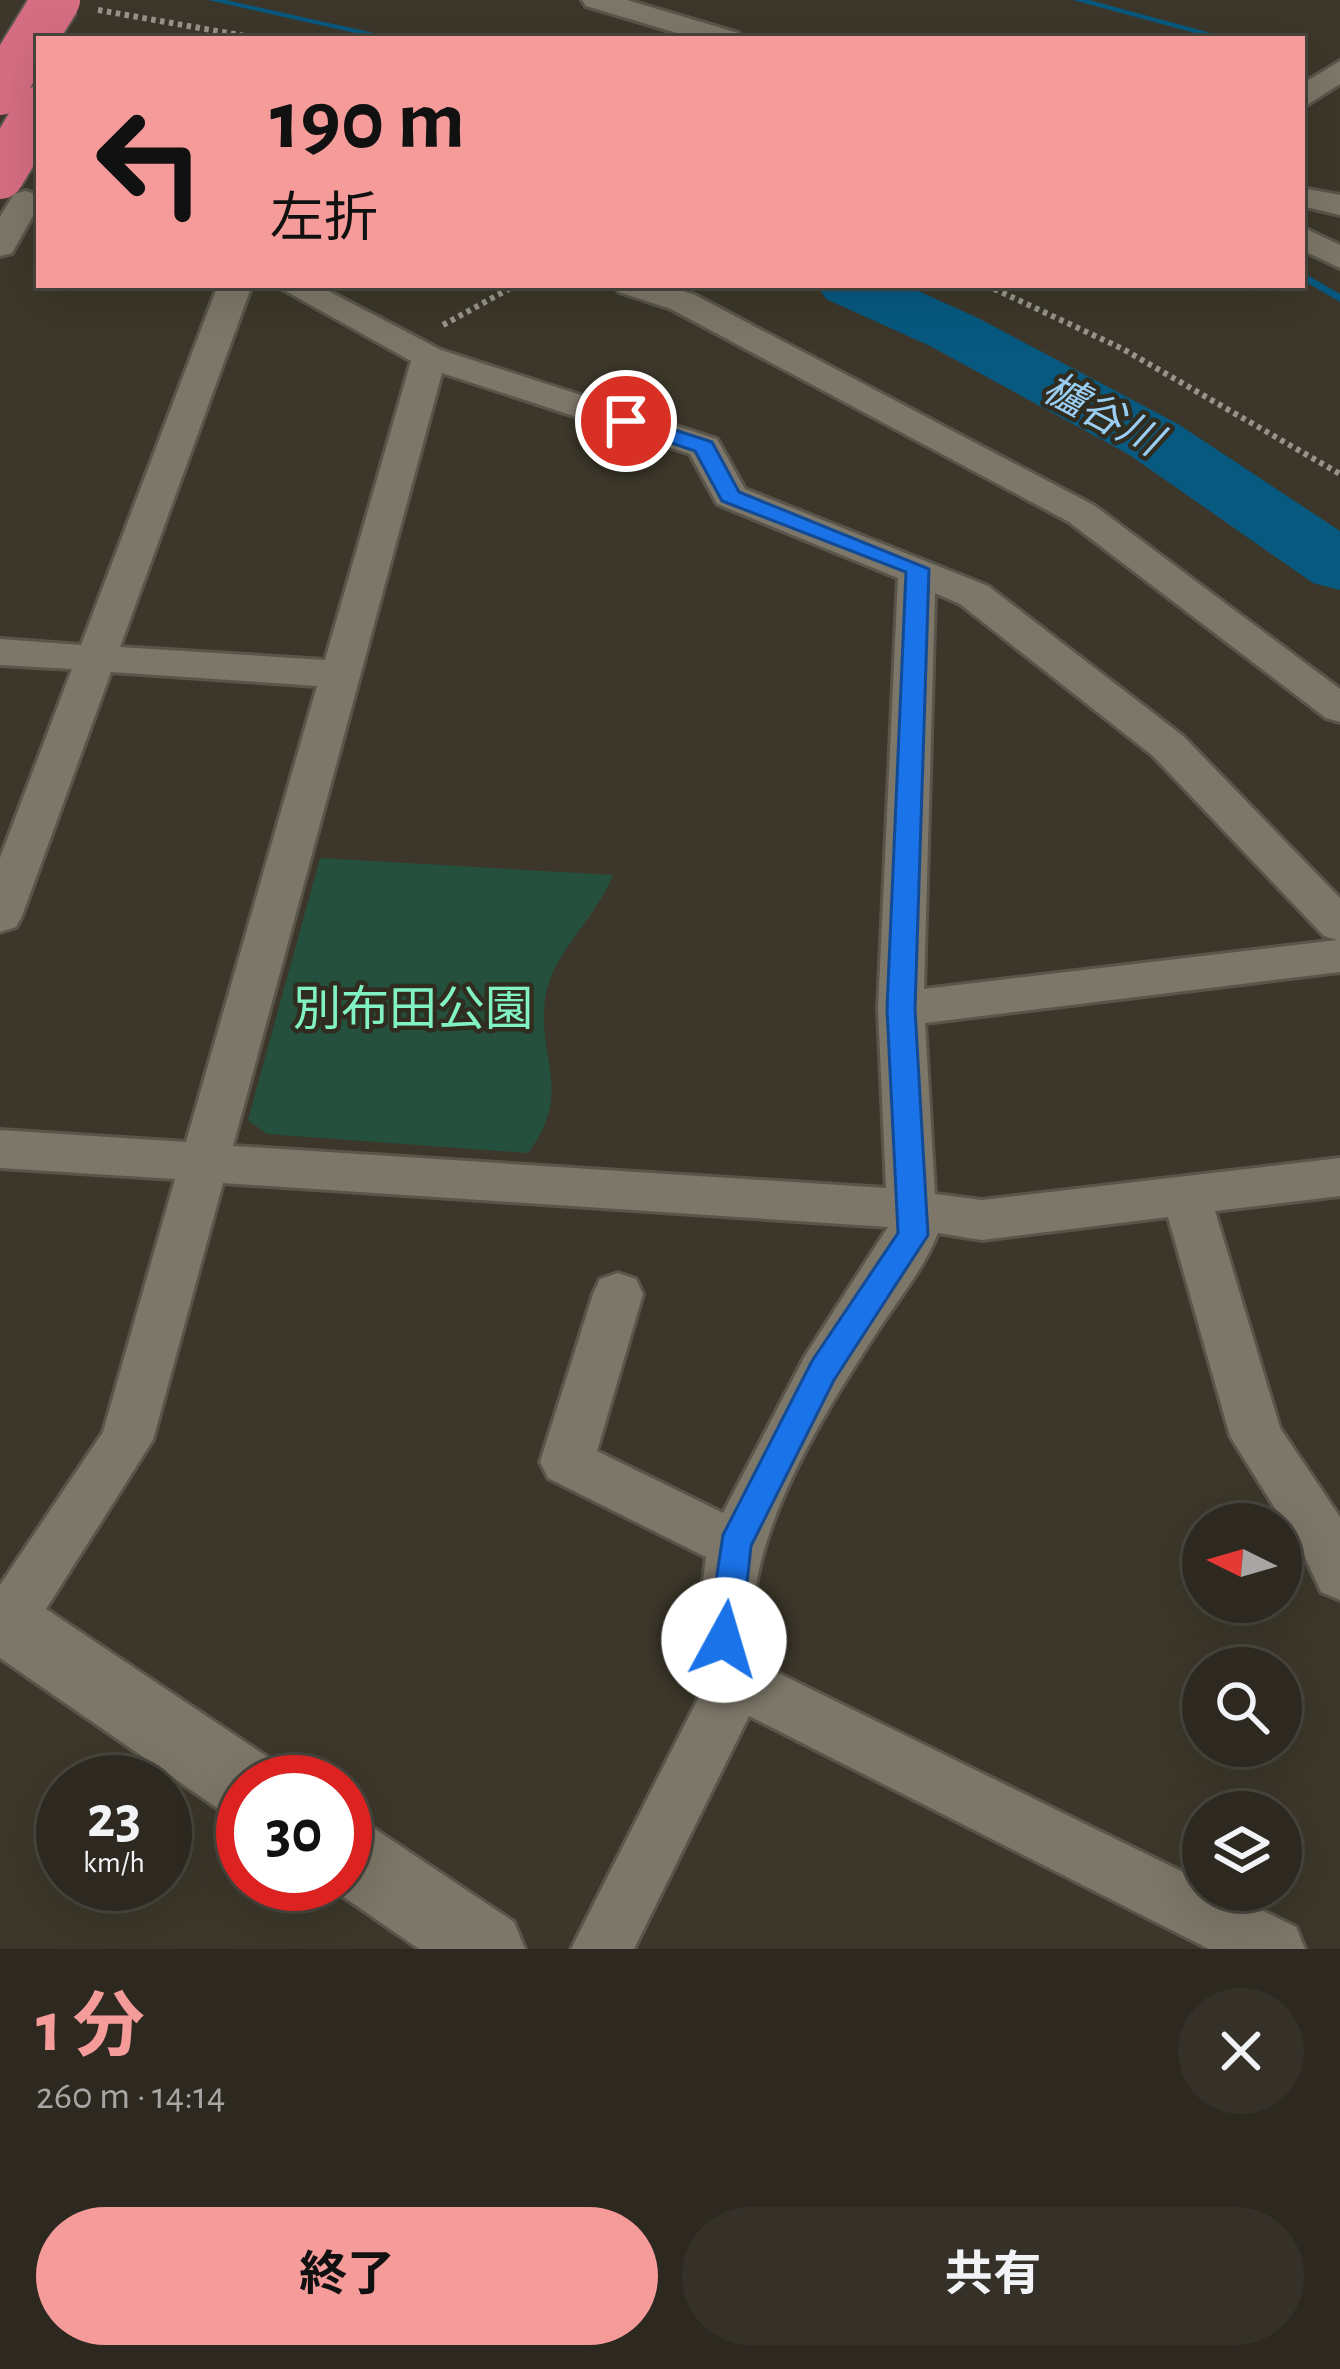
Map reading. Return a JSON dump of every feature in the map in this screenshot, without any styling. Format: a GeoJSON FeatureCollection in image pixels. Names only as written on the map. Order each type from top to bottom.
{"type":"FeatureCollection","features":[{"type":"Feature","properties":{"kind":"highway"},"geometry":{"type":"LineString","coordinates":[[42,36],[66,4]]}},
{"type":"Feature","properties":{"kind":"highway"},"geometry":{"type":"LineString","coordinates":[[0,91],[36,44]]}},
{"type":"Feature","properties":{"kind":"highway"},"geometry":{"type":"LineString","coordinates":[[17,186],[36,120]]}},
{"type":"Feature","properties":{"kind":"street"},"geometry":{"type":"LineString","coordinates":[[596,0],[718,36]]}},
{"type":"Feature","properties":{"kind":"street"},"geometry":{"type":"LineString","coordinates":[[1305,97],[1340,70]]}},
{"type":"Feature","properties":{"kind":"street"},"geometry":{"type":"LineString","coordinates":[[0,140],[36,143]]}},
{"type":"Feature","properties":{"kind":"street"},"geometry":{"type":"LineString","coordinates":[[0,246],[17,186]]}},
{"type":"Feature","properties":{"kind":"street"},"geometry":{"type":"LineString","coordinates":[[1306,196],[1340,205]]}},
{"type":"Feature","properties":{"kind":"street"},"geometry":{"type":"LineString","coordinates":[[1305,239],[1340,258]]}},
{"type":"Feature","properties":{"kind":"street"},"geometry":{"type":"LineString","coordinates":[[0,916],[234,288]]}},
{"type":"Feature","properties":{"kind":"street"},"geometry":{"type":"LineString","coordinates":[[298,288],[420,350],[704,447],[730,496],[974,595],[1168,746],[1340,926]]}},
{"type":"Feature","properties":{"kind":"street"},"geometry":{"type":"LineString","coordinates":[[640,288],[683,302],[1082,514],[1340,709]]}},
{"type":"Feature","properties":{"kind":"street"},"geometry":{"type":"LineString","coordinates":[[216,1765],[2,1624],[128,1440],[339,674],[420,350]]}},
{"type":"Feature","properties":{"kind":"street"},"geometry":{"type":"LineString","coordinates":[[602,1949],[737,1681],[724,1640],[734,1545],[823,1371],[913,1235],[908,1209],[901,1009],[917,569]]}},
{"type":"Feature","properties":{"kind":"street"},"geometry":{"type":"LineString","coordinates":[[0,652],[339,674]]}},
{"type":"Feature","properties":{"kind":"street"},"geometry":{"type":"LineString","coordinates":[[901,1009],[1340,956]]}},
{"type":"Feature","properties":{"kind":"street"},"geometry":{"type":"LineString","coordinates":[[0,1148],[908,1209],[982,1220],[1340,1177]]}},
{"type":"Feature","properties":{"kind":"street"},"geometry":{"type":"LineString","coordinates":[[1187,1199],[1256,1436],[1326,1542],[1340,1575]]}},
{"type":"Feature","properties":{"kind":"street"},"geometry":{"type":"LineString","coordinates":[[618,1294],[567,1462],[734,1545]]}},
{"type":"Feature","properties":{"kind":"street"},"geometry":{"type":"LineString","coordinates":[[737,1681],[1274,1949]]}},
{"type":"Feature","properties":{"kind":"street"},"geometry":{"type":"LineString","coordinates":[[372,1871],[486,1949]]}},
{"type":"Feature","properties":{"kind":"path"},"geometry":{"type":"LineString","coordinates":[[66,4],[245,36]]}},
{"type":"Feature","properties":{"kind":"path"},"geometry":{"type":"LineString","coordinates":[[420,350],[512,288]]}},
{"type":"Feature","properties":{"kind":"path"},"geometry":{"type":"LineString","coordinates":[[992,288],[1124,349],[1340,474]]}},
{"type":"Feature","properties":{"kind":"green space","name":"別布田公園"},"geometry":{"type":"Polygon","coordinates":[[[320,858],[613,875],[549,982],[544,1020],[551,1076],[549,1112],[528,1153],[267,1134],[248,1120],[320,858]]]}},
{"type":"Feature","properties":{"kind":"waterway"},"geometry":{"type":"LineString","coordinates":[[213,0],[382,36]]}},
{"type":"Feature","properties":{"kind":"waterway"},"geometry":{"type":"LineString","coordinates":[[1078,0],[1216,36]]}},
{"type":"Feature","properties":{"kind":"waterway"},"geometry":{"type":"LineString","coordinates":[[1305,277],[1340,299]]}},
{"type":"Feature","properties":{"kind":"waterway","name":"櫨谷川"},"geometry":{"type":"LineString","coordinates":[[857,288],[954,332],[1153,439],[1340,566]]}},
{"type":"Feature","properties":{"kind":"route"},"geometry":{"type":"LineString","coordinates":[[626,421],[704,447],[730,496],[917,569],[901,1009],[908,1209],[913,1235],[823,1371],[734,1545],[724,1640]]}}]}
